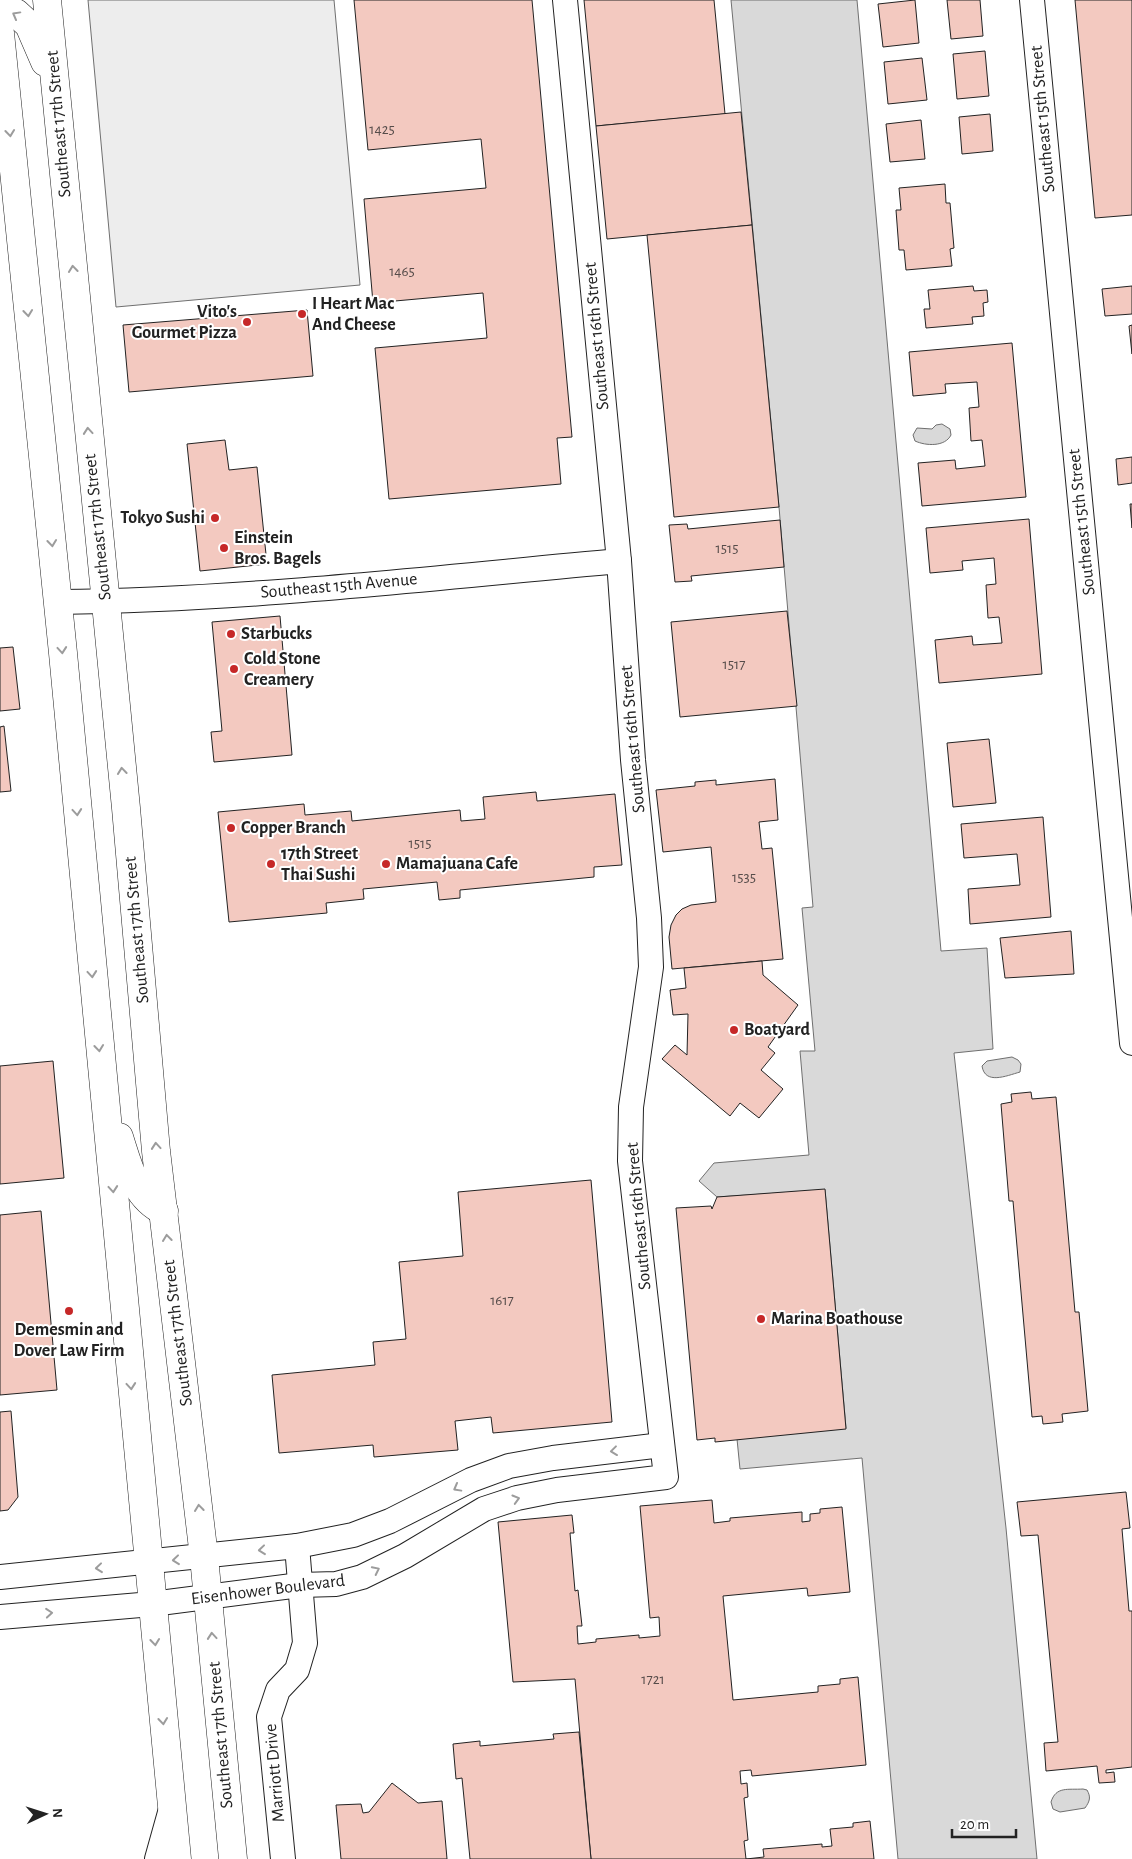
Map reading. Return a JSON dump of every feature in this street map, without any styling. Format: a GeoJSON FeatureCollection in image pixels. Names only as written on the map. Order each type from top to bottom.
{"type":"FeatureCollection","features":[{"type":"Feature","properties":{"kind":"main road","name":"Southeast 17th Street"},"geometry":{"type":"LineString","coordinates":[[43,6],[55,87],[164,1212],[204,1557],[233,1859]]}},
{"type":"Feature","properties":{"kind":"main road"},"geometry":{"type":"LineString","coordinates":[[0,9],[16,13],[30,25],[55,87]]}},
{"type":"Feature","properties":{"kind":"main road"},"geometry":{"type":"LineString","coordinates":[[0,33],[58,602],[177,1859]]}},
{"type":"Feature","properties":{"kind":"main road"},"geometry":{"type":"LineString","coordinates":[[103,1088],[131,1175],[142,1195],[152,1206],[164,1212]]}},
{"type":"Feature","properties":{"kind":"street","name":"Southeast 16th Street"},"geometry":{"type":"LineString","coordinates":[[565,0],[619,561],[633,760],[647,892],[651,967],[632,1107],[630,1161],[666,1477]]}},
{"type":"Feature","properties":{"kind":"street","name":"Southeast 15th Street"},"geometry":{"type":"LineString","coordinates":[[1032,0],[1132,1044]]}},
{"type":"Feature","properties":{"kind":"street","name":"Southeast 15th Avenue"},"geometry":{"type":"LineString","coordinates":[[58,602],[308,590],[619,561]]}},
{"type":"Feature","properties":{"kind":"street"},"geometry":{"type":"LineString","coordinates":[[0,1578],[297,1546],[353,1535],[390,1521],[471,1480],[509,1466],[553,1458],[662,1445]]}},
{"type":"Feature","properties":{"kind":"street","name":"Eisenhower Boulevard"},"geometry":{"type":"LineString","coordinates":[[0,1617],[152,1604],[300,1585],[336,1584],[362,1577],[405,1556],[484,1510],[517,1498],[558,1490],[666,1477]]}},
{"type":"Feature","properties":{"kind":"street","name":"Marriott Drive"},"geometry":{"type":"LineString","coordinates":[[283,1859],[269,1717],[278,1690],[297,1670],[305,1643],[297,1546]]}},
{"type":"Feature","properties":{"kind":"street"},"geometry":{"type":"LineString","coordinates":[[157,1859],[172,1807]]}},
{"type":"Feature","properties":{"kind":"shaded area"},"geometry":{"type":"Polygon","coordinates":[[[88,0],[334,0],[360,285],[116,307],[88,0]]]}},
{"type":"Feature","properties":{"kind":"shaded area"},"geometry":{"type":"Polygon","coordinates":[[[731,0],[857,0],[941,951],[987,948],[993,1049],[954,1053],[1006,1528],[1037,1859],[898,1859],[862,1458],[740,1469],[737,1439],[846,1428],[825,1190],[717,1197],[699,1181],[714,1163],[809,1155],[800,1051],[815,1051],[802,908],[813,907],[779,507],[731,0]]]}},
{"type":"Feature","properties":{"kind":"shaded area"},"geometry":{"type":"Polygon","coordinates":[[[942,424],[950,429],[951,435],[944,442],[924,444],[915,441],[913,435],[917,428],[932,429],[936,425],[942,424]]]}},
{"type":"Feature","properties":{"kind":"shaded area"},"geometry":{"type":"Polygon","coordinates":[[[1012,1057],[1021,1064],[1020,1072],[997,1078],[987,1076],[984,1072],[982,1066],[987,1061],[1012,1057]]]}},
{"type":"Feature","properties":{"kind":"shaded area"},"geometry":{"type":"Polygon","coordinates":[[[1087,1790],[1089,1797],[1085,1808],[1060,1812],[1053,1809],[1051,1802],[1059,1791],[1087,1790]]]}},
{"type":"Feature","properties":{"kind":"building"},"geometry":{"type":"Polygon","coordinates":[[[354,0],[532,0],[572,437],[557,438],[561,484],[389,499],[375,348],[487,338],[483,293],[373,303],[364,199],[486,188],[481,139],[368,150],[354,0]]]}},
{"type":"Feature","properties":{"kind":"building"},"geometry":{"type":"Polygon","coordinates":[[[584,0],[714,0],[725,114],[596,126],[584,0]]]}},
{"type":"Feature","properties":{"kind":"building"},"geometry":{"type":"Polygon","coordinates":[[[915,0],[919,43],[883,47],[878,4],[915,0]]]}},
{"type":"Feature","properties":{"kind":"building"},"geometry":{"type":"Polygon","coordinates":[[[947,0],[980,0],[983,36],[951,39],[947,0]]]}},
{"type":"Feature","properties":{"kind":"building"},"geometry":{"type":"Polygon","coordinates":[[[1075,0],[1132,0],[1132,215],[1095,218],[1075,0]]]}},
{"type":"Feature","properties":{"kind":"building"},"geometry":{"type":"Polygon","coordinates":[[[985,51],[989,96],[957,99],[953,54],[985,51]]]}},
{"type":"Feature","properties":{"kind":"building"},"geometry":{"type":"Polygon","coordinates":[[[922,58],[927,100],[888,104],[884,62],[922,58]]]}},
{"type":"Feature","properties":{"kind":"building"},"geometry":{"type":"Polygon","coordinates":[[[741,112],[752,225],[607,239],[596,126],[741,112]]]}},
{"type":"Feature","properties":{"kind":"building"},"geometry":{"type":"Polygon","coordinates":[[[990,114],[993,151],[962,154],[959,117],[990,114]]]}},
{"type":"Feature","properties":{"kind":"building"},"geometry":{"type":"Polygon","coordinates":[[[921,120],[925,159],[890,162],[886,124],[921,120]]]}},
{"type":"Feature","properties":{"kind":"building"},"geometry":{"type":"Polygon","coordinates":[[[945,184],[946,203],[950,203],[954,248],[950,249],[952,266],[906,270],[904,250],[899,250],[896,210],[901,210],[899,188],[945,184]]]}},
{"type":"Feature","properties":{"kind":"building"},"geometry":{"type":"Polygon","coordinates":[[[752,225],[779,507],[674,517],[647,235],[752,225]]]}},
{"type":"Feature","properties":{"kind":"building"},"geometry":{"type":"Polygon","coordinates":[[[973,286],[974,291],[987,290],[988,302],[983,303],[984,316],[972,317],[973,324],[926,328],[924,309],[930,309],[928,290],[973,286]]]}},
{"type":"Feature","properties":{"kind":"building"},"geometry":{"type":"Polygon","coordinates":[[[1132,286],[1132,314],[1105,316],[1102,289],[1132,286]]]}},
{"type":"Feature","properties":{"kind":"building"},"geometry":{"type":"Polygon","coordinates":[[[307,310],[313,376],[129,392],[123,325],[307,310]]]}},
{"type":"Feature","properties":{"kind":"building"},"geometry":{"type":"Polygon","coordinates":[[[1132,325],[1132,354],[1129,326],[1132,325]]]}},
{"type":"Feature","properties":{"kind":"building"},"geometry":{"type":"Polygon","coordinates":[[[1012,343],[1026,497],[922,506],[918,463],[955,460],[956,469],[985,466],[982,440],[971,441],[969,408],[979,407],[977,382],[945,384],[946,393],[913,396],[909,352],[1012,343]]]}},
{"type":"Feature","properties":{"kind":"building"},"geometry":{"type":"Polygon","coordinates":[[[225,440],[229,470],[257,467],[267,564],[200,571],[187,444],[225,440]]]}},
{"type":"Feature","properties":{"kind":"building"},"geometry":{"type":"Polygon","coordinates":[[[1132,457],[1132,483],[1118,485],[1116,459],[1132,457]]]}},
{"type":"Feature","properties":{"kind":"building"},"geometry":{"type":"Polygon","coordinates":[[[1130,504],[1132,504],[1132,528],[1130,504]]]}},
{"type":"Feature","properties":{"kind":"building"},"geometry":{"type":"Polygon","coordinates":[[[1029,519],[1042,674],[939,683],[935,640],[972,636],[973,645],[1002,643],[999,617],[988,618],[986,585],[996,584],[994,558],[962,561],[963,570],[930,573],[926,528],[1029,519]]]}},
{"type":"Feature","properties":{"kind":"building"},"geometry":{"type":"Polygon","coordinates":[[[780,520],[784,567],[691,576],[692,581],[675,582],[669,525],[687,524],[688,529],[780,520]]]}},
{"type":"Feature","properties":{"kind":"building"},"geometry":{"type":"Polygon","coordinates":[[[787,611],[797,706],[680,717],[671,622],[787,611]]]}},
{"type":"Feature","properties":{"kind":"building"},"geometry":{"type":"Polygon","coordinates":[[[280,616],[292,755],[214,762],[211,732],[222,731],[212,622],[280,616]]]}},
{"type":"Feature","properties":{"kind":"building"},"geometry":{"type":"Polygon","coordinates":[[[13,647],[20,709],[0,711],[0,648],[13,647]]]}},
{"type":"Feature","properties":{"kind":"building"},"geometry":{"type":"Polygon","coordinates":[[[4,726],[11,791],[0,792],[0,727],[4,726]]]}},
{"type":"Feature","properties":{"kind":"building"},"geometry":{"type":"Polygon","coordinates":[[[989,739],[996,803],[953,807],[947,743],[989,739]]]}},
{"type":"Feature","properties":{"kind":"building"},"geometry":{"type":"Polygon","coordinates":[[[775,779],[778,820],[759,822],[762,849],[772,848],[783,959],[672,969],[669,937],[671,925],[676,915],[682,909],[691,905],[716,902],[711,847],[663,852],[656,790],[695,786],[695,782],[716,780],[716,785],[775,779]]]}},
{"type":"Feature","properties":{"kind":"building"},"geometry":{"type":"Polygon","coordinates":[[[536,792],[537,801],[615,794],[622,865],[594,867],[594,877],[460,890],[460,898],[439,900],[437,882],[363,889],[364,899],[326,903],[327,913],[229,922],[218,812],[304,804],[305,815],[351,811],[352,821],[460,810],[461,821],[485,819],[483,797],[536,792]]]}},
{"type":"Feature","properties":{"kind":"building"},"geometry":{"type":"Polygon","coordinates":[[[1043,817],[1051,917],[970,924],[968,889],[1020,885],[1017,854],[964,858],[961,824],[1043,817]]]}},
{"type":"Feature","properties":{"kind":"building"},"geometry":{"type":"Polygon","coordinates":[[[1071,931],[1074,974],[1005,978],[1000,938],[1071,931]]]}},
{"type":"Feature","properties":{"kind":"building","name":"Boatyard"},"geometry":{"type":"Polygon","coordinates":[[[762,961],[763,975],[798,1005],[768,1047],[775,1053],[761,1070],[783,1089],[759,1118],[740,1103],[730,1116],[662,1059],[675,1045],[687,1055],[688,1014],[673,1015],[670,990],[686,988],[684,968],[762,961]]]}},
{"type":"Feature","properties":{"kind":"building"},"geometry":{"type":"Polygon","coordinates":[[[53,1061],[64,1178],[0,1184],[0,1066],[53,1061]]]}},
{"type":"Feature","properties":{"kind":"building"},"geometry":{"type":"Polygon","coordinates":[[[1031,1092],[1032,1099],[1056,1097],[1075,1312],[1079,1312],[1088,1411],[1062,1414],[1063,1422],[1043,1424],[1042,1416],[1032,1417],[1013,1201],[1009,1201],[1001,1104],[1012,1102],[1011,1094],[1031,1092]]]}},
{"type":"Feature","properties":{"kind":"building"},"geometry":{"type":"Polygon","coordinates":[[[591,1180],[612,1422],[493,1433],[491,1417],[455,1421],[458,1450],[374,1457],[373,1445],[279,1453],[272,1375],[375,1365],[373,1342],[406,1339],[399,1262],[463,1256],[458,1192],[591,1180]]]}},
{"type":"Feature","properties":{"kind":"building","name":"Marina Boathouse"},"geometry":{"type":"Polygon","coordinates":[[[825,1189],[846,1429],[715,1442],[715,1438],[697,1440],[676,1208],[711,1206],[712,1209],[717,1197],[825,1189]]]}},
{"type":"Feature","properties":{"kind":"building"},"geometry":{"type":"Polygon","coordinates":[[[41,1211],[57,1390],[0,1395],[0,1215],[41,1211]]]}},
{"type":"Feature","properties":{"kind":"building"},"geometry":{"type":"Polygon","coordinates":[[[11,1411],[18,1497],[8,1510],[0,1511],[0,1412],[11,1411]]]}},
{"type":"Feature","properties":{"kind":"building"},"geometry":{"type":"Polygon","coordinates":[[[1126,1492],[1130,1528],[1122,1529],[1129,1611],[1132,1611],[1132,1767],[1106,1770],[1106,1773],[1114,1772],[1115,1782],[1099,1783],[1097,1766],[1046,1771],[1044,1743],[1058,1742],[1038,1535],[1021,1536],[1017,1502],[1126,1492]]]}},
{"type":"Feature","properties":{"kind":"building"},"geometry":{"type":"Polygon","coordinates":[[[712,1500],[714,1523],[730,1521],[730,1518],[802,1512],[802,1522],[810,1521],[810,1514],[820,1513],[820,1509],[842,1507],[850,1592],[808,1596],[807,1588],[723,1596],[733,1700],[818,1692],[818,1686],[840,1684],[840,1679],[858,1677],[866,1765],[752,1776],[751,1770],[740,1771],[741,1784],[747,1783],[748,1797],[744,1798],[748,1840],[744,1841],[746,1859],[591,1859],[575,1679],[513,1682],[498,1522],[572,1515],[574,1533],[570,1533],[575,1591],[578,1590],[582,1626],[577,1626],[578,1644],[596,1642],[596,1639],[639,1635],[639,1638],[660,1636],[659,1617],[650,1618],[640,1506],[712,1500]]]}},
{"type":"Feature","properties":{"kind":"building"},"geometry":{"type":"Polygon","coordinates":[[[579,1732],[591,1859],[470,1859],[462,1778],[456,1779],[453,1744],[480,1741],[480,1746],[554,1739],[553,1734],[579,1732]]]}},
{"type":"Feature","properties":{"kind":"building"},"geometry":{"type":"Polygon","coordinates":[[[392,1783],[418,1803],[442,1801],[447,1859],[341,1859],[336,1805],[361,1804],[363,1813],[369,1812],[392,1783]]]}},
{"type":"Feature","properties":{"kind":"building"},"geometry":{"type":"Polygon","coordinates":[[[870,1821],[874,1859],[746,1859],[764,1857],[763,1849],[822,1844],[822,1847],[832,1846],[830,1829],[853,1827],[853,1823],[870,1821]]]}},
{"type":"Feature","properties":{"kind":"place","name":"I Heart Mac And Cheese"},"geometry":{"type":"Point","coordinates":[302,314]}},
{"type":"Feature","properties":{"kind":"place","name":"Vito's Gourmet Pizza"},"geometry":{"type":"Point","coordinates":[247,322]}},
{"type":"Feature","properties":{"kind":"place","name":"Tokyo Sushi"},"geometry":{"type":"Point","coordinates":[215,518]}},
{"type":"Feature","properties":{"kind":"place","name":"Einstein Bros. Bagels"},"geometry":{"type":"Point","coordinates":[224,548]}},
{"type":"Feature","properties":{"kind":"place","name":"Starbucks"},"geometry":{"type":"Point","coordinates":[231,634]}},
{"type":"Feature","properties":{"kind":"place","name":"Cold Stone Creamery"},"geometry":{"type":"Point","coordinates":[234,669]}},
{"type":"Feature","properties":{"kind":"place","name":"Copper Branch"},"geometry":{"type":"Point","coordinates":[231,828]}},
{"type":"Feature","properties":{"kind":"place","name":"17th Street Thai Sushi"},"geometry":{"type":"Point","coordinates":[271,864]}},
{"type":"Feature","properties":{"kind":"place","name":"Mamajuana Cafe"},"geometry":{"type":"Point","coordinates":[386,864]}},
{"type":"Feature","properties":{"kind":"place","name":"Boatyard"},"geometry":{"type":"Point","coordinates":[734,1030]}},
{"type":"Feature","properties":{"kind":"place","name":"Demesmin and Dover Law Firm"},"geometry":{"type":"Point","coordinates":[69,1311]}},
{"type":"Feature","properties":{"kind":"place","name":"Marina Boathouse"},"geometry":{"type":"Point","coordinates":[761,1319]}}]}
